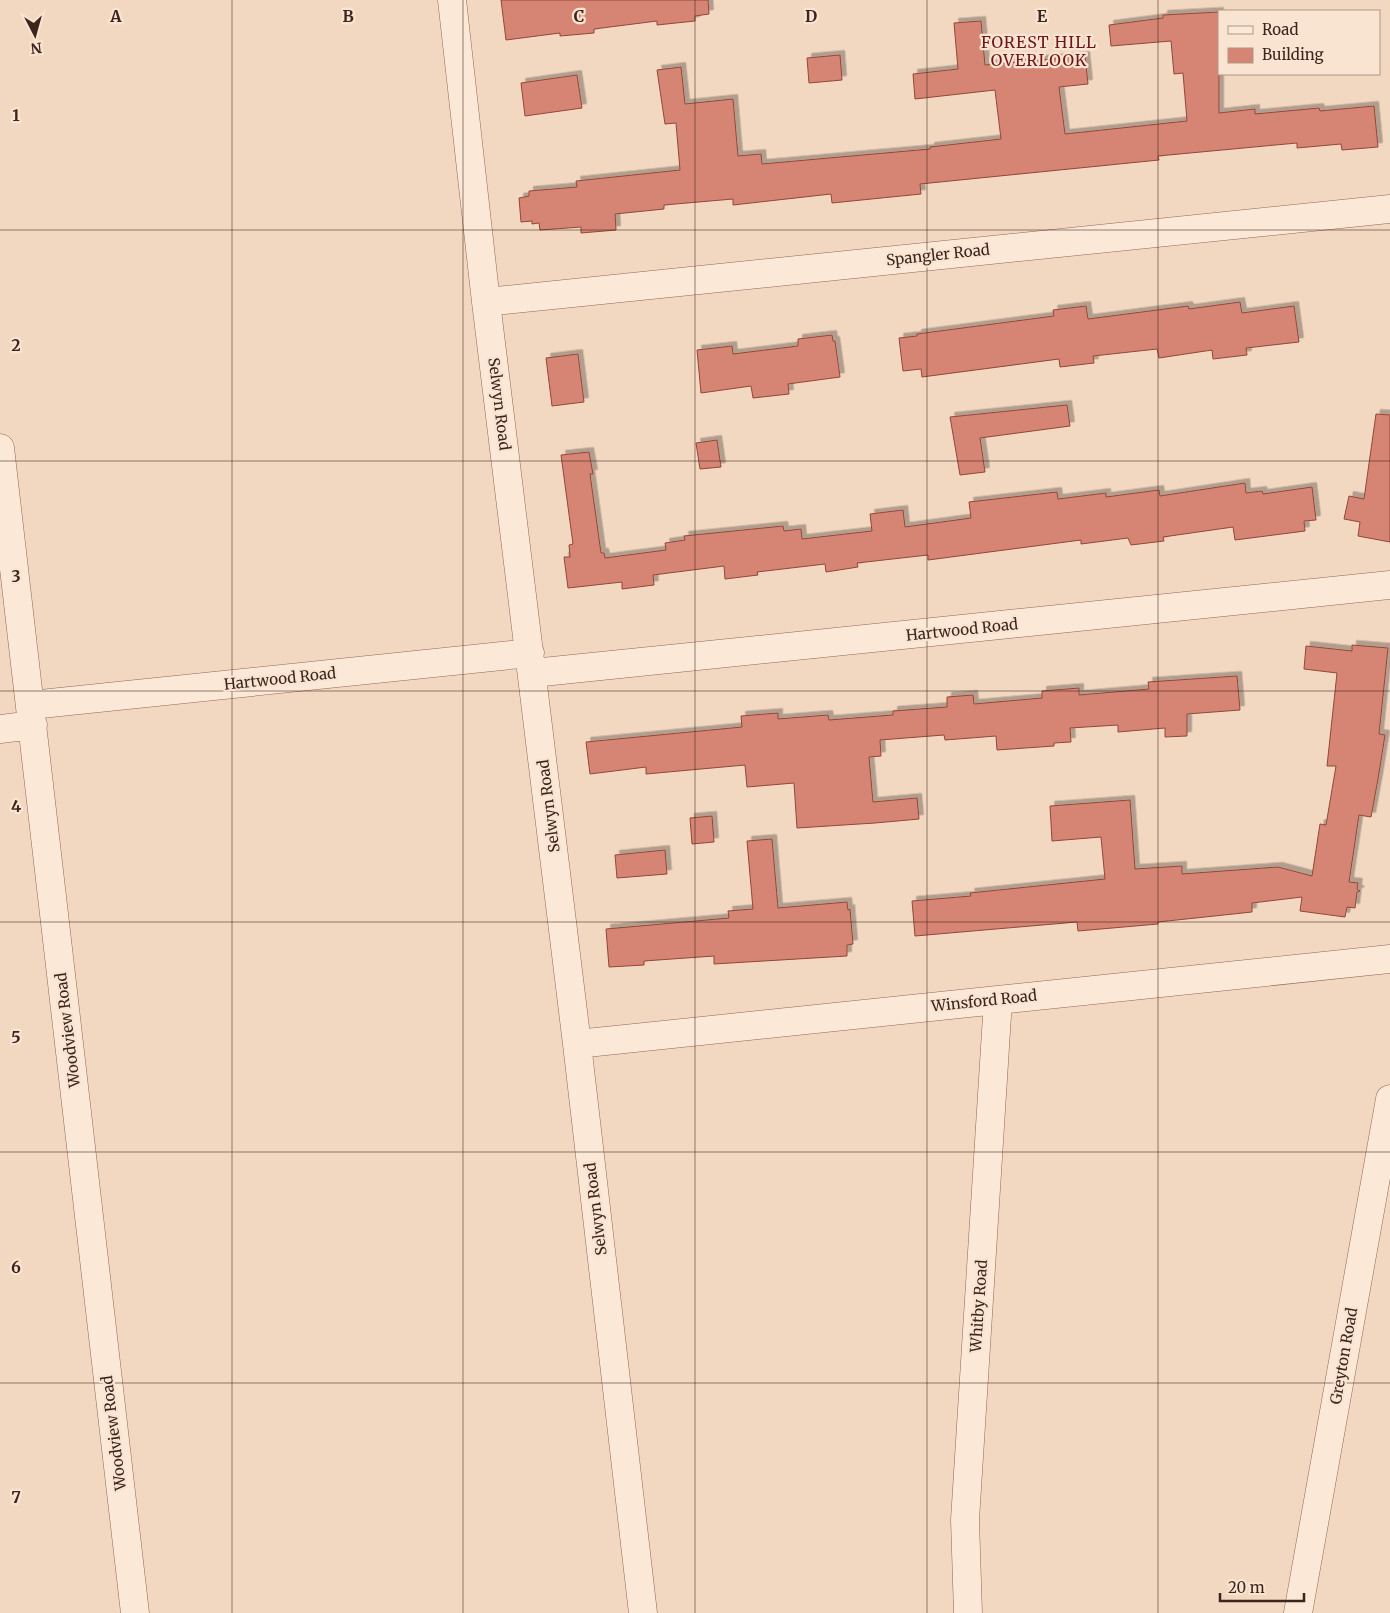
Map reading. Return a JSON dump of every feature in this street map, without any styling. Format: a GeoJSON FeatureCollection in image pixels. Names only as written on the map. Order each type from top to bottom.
{"type":"FeatureCollection","features":[{"type":"Feature","properties":{"kind":"street","name":"Selwyn Road"},"geometry":{"type":"LineString","coordinates":[[452,0],[486,302],[578,1044],[643,1613]]}},
{"type":"Feature","properties":{"kind":"street","name":"Spangler Road"},"geometry":{"type":"LineString","coordinates":[[486,302],[1390,209]]}},
{"type":"Feature","properties":{"kind":"street","name":"Woodview Road"},"geometry":{"type":"LineString","coordinates":[[0,448],[134,1613]]}},
{"type":"Feature","properties":{"kind":"street","name":"Hartwood Road"},"geometry":{"type":"LineString","coordinates":[[0,729],[32,715],[531,663],[1390,585]]}},
{"type":"Feature","properties":{"kind":"street","name":"Winsford Road"},"geometry":{"type":"LineString","coordinates":[[578,1044],[1390,960]]}},
{"type":"Feature","properties":{"kind":"street","name":"Whitby Road"},"geometry":{"type":"LineString","coordinates":[[968,1613],[965,1520],[998,1000]]}},
{"type":"Feature","properties":{"kind":"street","name":"Greyton Road"},"geometry":{"type":"LineString","coordinates":[[1298,1613],[1390,1099]]}},
{"type":"Feature","properties":{"kind":"building"},"geometry":{"type":"Polygon","coordinates":[[[501,0],[708,0],[709,14],[695,16],[695,21],[657,25],[657,21],[594,29],[594,33],[560,36],[560,33],[506,40],[501,0]]]}},
{"type":"Feature","properties":{"kind":"building"},"geometry":{"type":"Polygon","coordinates":[[[1218,12],[1219,113],[1255,109],[1255,114],[1319,108],[1320,111],[1374,106],[1378,147],[1342,150],[1341,144],[1297,148],[1297,143],[1158,156],[1159,160],[920,184],[921,194],[832,203],[831,194],[733,205],[733,199],[664,205],[664,209],[615,214],[616,230],[581,233],[581,227],[540,230],[539,223],[532,224],[532,221],[521,222],[519,198],[529,196],[529,191],[577,187],[576,181],[680,170],[676,123],[665,124],[657,70],[681,67],[685,104],[733,99],[738,156],[761,154],[762,164],[930,149],[930,147],[1001,139],[995,90],[915,99],[913,74],[958,69],[954,23],[981,21],[985,65],[1085,56],[1088,84],[1059,87],[1065,134],[1187,121],[1183,73],[1174,74],[1171,41],[1111,46],[1109,25],[1163,18],[1163,15],[1218,12]]]}},
{"type":"Feature","properties":{"kind":"building"},"geometry":{"type":"Polygon","coordinates":[[[840,55],[842,80],[809,83],[807,58],[840,55]]]}},
{"type":"Feature","properties":{"kind":"building"},"geometry":{"type":"Polygon","coordinates":[[[577,75],[582,108],[525,116],[521,83],[577,75]]]}},
{"type":"Feature","properties":{"kind":"building"},"geometry":{"type":"Polygon","coordinates":[[[1240,302],[1242,313],[1294,306],[1299,342],[1246,348],[1247,355],[1213,359],[1212,350],[1159,358],[1157,349],[1093,356],[1094,363],[1060,367],[1059,359],[922,377],[921,369],[903,371],[899,338],[917,336],[917,334],[1054,316],[1053,310],[1086,306],[1088,319],[1188,306],[1189,309],[1240,302]]]}},
{"type":"Feature","properties":{"kind":"building"},"geometry":{"type":"Polygon","coordinates":[[[832,335],[833,341],[835,341],[840,377],[788,384],[789,394],[753,398],[751,386],[701,393],[697,350],[732,346],[733,354],[798,346],[798,339],[832,335]]]}},
{"type":"Feature","properties":{"kind":"building"},"geometry":{"type":"Polygon","coordinates":[[[578,354],[584,402],[552,406],[546,358],[578,354]]]}},
{"type":"Feature","properties":{"kind":"building"},"geometry":{"type":"Polygon","coordinates":[[[1067,405],[1070,426],[980,438],[985,472],[960,475],[950,417],[1067,405]]]}},
{"type":"Feature","properties":{"kind":"building"},"geometry":{"type":"Polygon","coordinates":[[[1376,414],[1390,415],[1390,542],[1358,536],[1360,522],[1344,519],[1349,496],[1364,499],[1376,414]]]}},
{"type":"Feature","properties":{"kind":"building"},"geometry":{"type":"Polygon","coordinates":[[[717,440],[721,467],[700,469],[696,443],[717,440]]]}},
{"type":"Feature","properties":{"kind":"building"},"geometry":{"type":"Polygon","coordinates":[[[589,452],[593,474],[590,474],[601,553],[604,553],[605,558],[666,550],[665,543],[685,540],[684,536],[783,526],[784,531],[801,529],[802,539],[872,531],[870,514],[903,510],[905,527],[971,518],[969,502],[1057,492],[1058,499],[1106,493],[1106,497],[1159,490],[1160,496],[1245,483],[1246,493],[1262,491],[1263,494],[1312,487],[1316,520],[1304,521],[1305,531],[1235,540],[1233,527],[1163,537],[1164,541],[1131,545],[1128,538],[1081,544],[1081,540],[928,560],[928,555],[857,563],[858,567],[826,572],[825,564],[757,572],[758,575],[725,579],[724,566],[653,575],[654,585],[622,589],[622,582],[568,588],[564,557],[570,557],[569,545],[573,544],[561,455],[589,452]]]}},
{"type":"Feature","properties":{"kind":"building"},"geometry":{"type":"Polygon","coordinates":[[[1352,645],[1388,648],[1379,734],[1385,735],[1378,779],[1371,817],[1359,815],[1349,882],[1358,883],[1357,889],[1360,891],[1357,892],[1355,908],[1347,907],[1345,917],[1300,911],[1302,897],[1252,903],[1252,912],[1158,922],[1158,924],[1078,931],[1077,922],[915,936],[912,901],[971,896],[970,893],[1105,879],[1101,837],[1052,841],[1050,806],[1130,800],[1135,869],[1182,866],[1182,874],[1278,867],[1312,876],[1320,824],[1326,825],[1336,766],[1327,766],[1337,673],[1304,669],[1306,646],[1352,651],[1352,645]]]}},
{"type":"Feature","properties":{"kind":"building"},"geometry":{"type":"Polygon","coordinates":[[[1237,676],[1240,710],[1187,714],[1187,736],[1165,737],[1165,728],[1118,732],[1118,725],[1070,728],[1071,742],[1054,743],[1054,746],[997,750],[996,736],[945,740],[944,735],[880,740],[881,756],[869,757],[873,802],[917,798],[919,819],[797,828],[794,783],[747,787],[745,765],[646,774],[646,767],[590,774],[586,742],[742,727],[741,716],[778,713],[778,719],[828,715],[829,720],[893,715],[893,711],[947,707],[947,697],[973,695],[974,704],[1042,698],[1042,691],[1079,688],[1079,695],[1149,689],[1148,682],[1237,676]]]}},
{"type":"Feature","properties":{"kind":"building"},"geometry":{"type":"Polygon","coordinates":[[[712,816],[714,842],[692,844],[690,818],[712,816]]]}},
{"type":"Feature","properties":{"kind":"building"},"geometry":{"type":"Polygon","coordinates":[[[772,839],[778,908],[847,902],[848,910],[850,909],[853,944],[847,945],[847,956],[714,964],[714,956],[644,961],[644,965],[609,967],[606,929],[729,918],[728,911],[753,909],[747,841],[772,839]]]}},
{"type":"Feature","properties":{"kind":"building"},"geometry":{"type":"Polygon","coordinates":[[[665,850],[667,874],[617,878],[615,855],[665,850]]]}},
{"type":"Feature","properties":{"kind":"district","name":"FOREST HILL OVERLOOK"},"geometry":{"type":"Point","coordinates":[1039,51]}}]}
